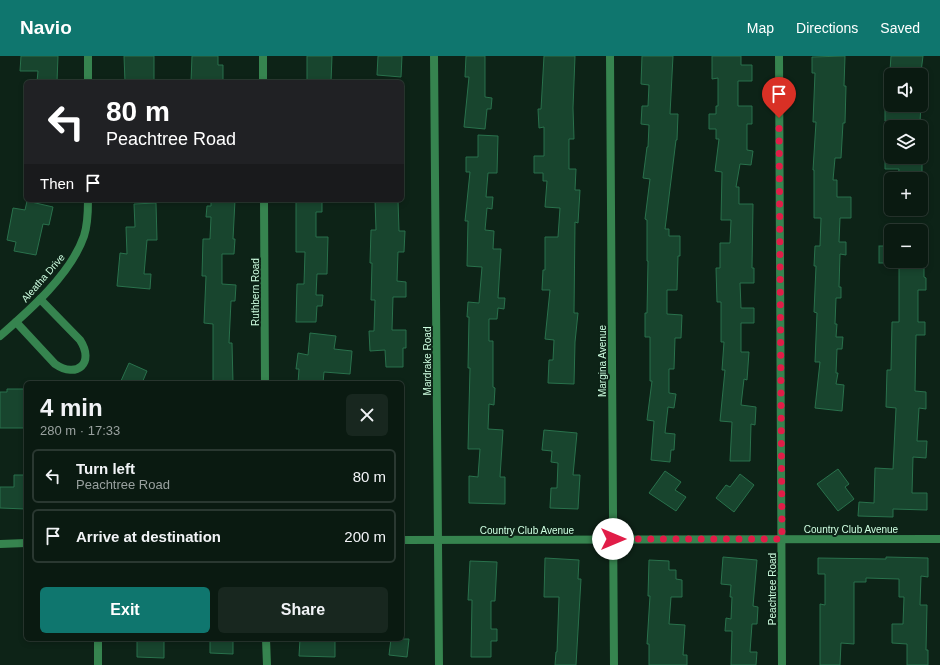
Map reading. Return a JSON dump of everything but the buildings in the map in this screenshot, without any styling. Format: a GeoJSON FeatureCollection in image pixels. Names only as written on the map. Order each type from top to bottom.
{"type":"FeatureCollection","features":[{"type":"Feature","properties":{"kind":"street"},"geometry":{"type":"LineString","coordinates":[[88,56],[88,80]]}},
{"type":"Feature","properties":{"kind":"street"},"geometry":{"type":"LineString","coordinates":[[263,56],[264,80]]}},
{"type":"Feature","properties":{"kind":"street","name":"Mardrake Road"},"geometry":{"type":"LineString","coordinates":[[434,56],[439,665]]}},
{"type":"Feature","properties":{"kind":"street","name":"Margina Avenue"},"geometry":{"type":"LineString","coordinates":[[610,56],[614,665]]}},
{"type":"Feature","properties":{"kind":"street","name":"Peachtree Road"},"geometry":{"type":"LineString","coordinates":[[779,56],[782,665]]}},
{"type":"Feature","properties":{"kind":"street","name":"Aleatha Drive"},"geometry":{"type":"LineString","coordinates":[[0,336],[40,298],[70,264],[79,249],[84,236],[88,221],[88,202]]}},
{"type":"Feature","properties":{"kind":"street","name":"Ruthbern Road"},"geometry":{"type":"LineString","coordinates":[[264,202],[265,381]]}},
{"type":"Feature","properties":{"kind":"street"},"geometry":{"type":"LineString","coordinates":[[16,322],[55,364],[67,370],[72,370],[81,366],[86,358],[84,347],[80,340],[40,298]]}},
{"type":"Feature","properties":{"kind":"street","name":"Country Club Avenue"},"geometry":{"type":"LineString","coordinates":[[404,540],[940,539]]}},
{"type":"Feature","properties":{"kind":"street"},"geometry":{"type":"LineString","coordinates":[[0,544],[24,543]]}},
{"type":"Feature","properties":{"kind":"street"},"geometry":{"type":"LineString","coordinates":[[98,641],[98,665]]}},
{"type":"Feature","properties":{"kind":"street"},"geometry":{"type":"LineString","coordinates":[[266,641],[266,665]]}},
{"type":"Feature","properties":{"kind":"route"},"geometry":{"type":"LineString","coordinates":[[613,539],[782,539],[779,118]]}}]}
